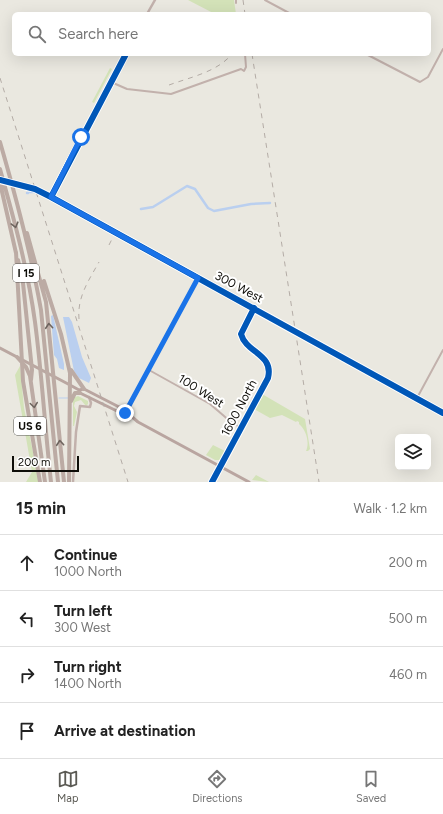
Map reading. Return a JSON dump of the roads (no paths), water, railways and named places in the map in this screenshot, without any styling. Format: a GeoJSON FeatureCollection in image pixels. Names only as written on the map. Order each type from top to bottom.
{"type":"FeatureCollection","features":[{"type":"Feature","properties":{"kind":"highway","name":"I 15"},"geometry":{"type":"LineString","coordinates":[[0,142],[23,222],[37,287],[58,482]]}},
{"type":"Feature","properties":{"kind":"highway","name":"I 15"},"geometry":{"type":"LineString","coordinates":[[1,171],[2,186],[30,291],[39,361],[51,482]]}},
{"type":"Feature","properties":{"kind":"highway","name":"US 6"},"geometry":{"type":"LineString","coordinates":[[2,186],[16,252],[20,299],[22,370],[40,482]]}},
{"type":"Feature","properties":{"kind":"highway","name":"US 6"},"geometry":{"type":"LineString","coordinates":[[23,222],[35,256],[46,302],[64,482]]}},
{"type":"Feature","properties":{"kind":"highway"},"geometry":{"type":"LineString","coordinates":[[16,252],[23,283],[31,364],[30,380]]}},
{"type":"Feature","properties":{"kind":"highway"},"geometry":{"type":"LineString","coordinates":[[35,256],[58,323],[68,364],[70,385],[69,482]]}},
{"type":"Feature","properties":{"kind":"highway"},"geometry":{"type":"LineString","coordinates":[[29,343],[26,353],[17,357],[27,368],[30,380],[45,482]]}},
{"type":"Feature","properties":{"kind":"highway"},"geometry":{"type":"LineString","coordinates":[[68,364],[81,391],[75,393],[73,396],[70,409]]}},
{"type":"Feature","properties":{"kind":"main road"},"geometry":{"type":"LineString","coordinates":[[0,348],[81,391],[122,409],[125,413],[138,422],[249,482]]}},
{"type":"Feature","properties":{"kind":"main road"},"geometry":{"type":"LineString","coordinates":[[81,391],[88,397],[125,413]]}},
{"type":"Feature","properties":{"kind":"street"},"geometry":{"type":"LineString","coordinates":[[148,12],[155,0]]}},
{"type":"Feature","properties":{"kind":"street"},"geometry":{"type":"LineString","coordinates":[[265,0],[287,12]]}},
{"type":"Feature","properties":{"kind":"street"},"geometry":{"type":"LineString","coordinates":[[370,56],[416,80],[422,81],[428,76],[443,49]]}},
{"type":"Feature","properties":{"kind":"street"},"geometry":{"type":"LineString","coordinates":[[51,197],[125,56]]}},
{"type":"Feature","properties":{"kind":"street"},"geometry":{"type":"LineString","coordinates":[[111,82],[127,89],[173,94],[206,80],[241,69],[244,71],[246,67],[245,56]]}},
{"type":"Feature","properties":{"kind":"street","name":"300 West"},"geometry":{"type":"LineString","coordinates":[[0,180],[32,188],[51,197],[443,412]]}},
{"type":"Feature","properties":{"kind":"street"},"geometry":{"type":"LineString","coordinates":[[125,413],[198,278]]}},
{"type":"Feature","properties":{"kind":"street","name":"1600 North"},"geometry":{"type":"LineString","coordinates":[[212,482],[242,428],[269,374],[267,363],[258,352],[245,344],[242,339],[242,330],[254,308]]}},
{"type":"Feature","properties":{"kind":"street"},"geometry":{"type":"LineString","coordinates":[[417,398],[443,350]]}},
{"type":"Feature","properties":{"kind":"street","name":"100 West"},"geometry":{"type":"LineString","coordinates":[[149,370],[210,404],[231,422],[242,428]]}},
{"type":"Feature","properties":{"kind":"street"},"geometry":{"type":"LineString","coordinates":[[73,482],[74,446],[80,406],[87,408],[90,406],[91,402],[88,397]]}},
{"type":"Feature","properties":{"kind":"water"},"geometry":{"type":"Polygon","coordinates":[[[53,315],[64,370],[59,368],[57,359],[54,355],[51,316],[53,315]]]}},
{"type":"Feature","properties":{"kind":"water"},"geometry":{"type":"Polygon","coordinates":[[[63,317],[69,317],[72,322],[82,357],[91,378],[89,383],[79,378],[74,371],[63,317]]]}},
{"type":"Feature","properties":{"kind":"waterway"},"geometry":{"type":"LineString","coordinates":[[141,209],[153,207],[187,186],[195,189],[208,208],[214,211],[251,204],[270,203]]}},
{"type":"Feature","properties":{"kind":"waterway"},"geometry":{"type":"LineString","coordinates":[[30,192],[35,192]]}},
{"type":"Feature","properties":{"kind":"waterway"},"geometry":{"type":"LineString","coordinates":[[59,398],[68,398]]}},
{"type":"Feature","properties":{"kind":"railway"},"geometry":{"type":"LineString","coordinates":[[243,0],[245,12]]}},
{"type":"Feature","properties":{"kind":"railway"},"geometry":{"type":"LineString","coordinates":[[169,85],[211,70],[230,56]]}},
{"type":"Feature","properties":{"kind":"railway"},"geometry":{"type":"LineString","coordinates":[[252,56],[319,482]]}},
{"type":"Feature","properties":{"kind":"railway"},"geometry":{"type":"LineString","coordinates":[[0,78],[128,482]]}},
{"type":"Feature","properties":{"kind":"railway"},"geometry":{"type":"LineString","coordinates":[[109,245],[113,237]]}},
{"type":"Feature","properties":{"kind":"railway"},"geometry":{"type":"LineString","coordinates":[[79,319],[82,296],[99,262]]}}]}
